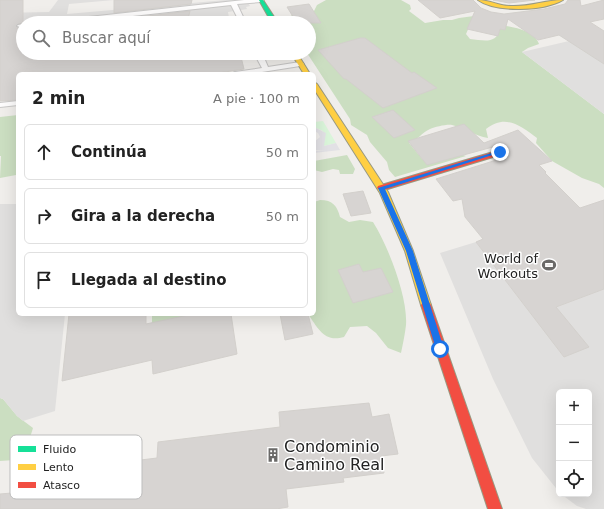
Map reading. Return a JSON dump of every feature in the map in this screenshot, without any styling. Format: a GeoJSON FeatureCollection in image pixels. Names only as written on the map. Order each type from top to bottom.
{"type":"FeatureCollection","features":[{"type":"Feature","properties":{"kind":"main road"},"geometry":{"type":"LineString","coordinates":[[261,0],[271,16]]}},
{"type":"Feature","properties":{"kind":"main road"},"geometry":{"type":"LineString","coordinates":[[480,0],[498,9],[513,10],[561,0]]}},
{"type":"Feature","properties":{"kind":"main road"},"geometry":{"type":"LineString","coordinates":[[298,60],[306,72]]}},
{"type":"Feature","properties":{"kind":"main road"},"geometry":{"type":"LineString","coordinates":[[316,87],[358,150],[381,188],[410,251],[440,349],[496,509]]}},
{"type":"Feature","properties":{"kind":"main road"},"geometry":{"type":"LineString","coordinates":[[381,188],[500,152]]}},
{"type":"Feature","properties":{"kind":"lane"},"geometry":{"type":"LineString","coordinates":[[115,16],[261,0]]}},
{"type":"Feature","properties":{"kind":"lane"},"geometry":{"type":"LineString","coordinates":[[233,3],[240,16]]}},
{"type":"Feature","properties":{"kind":"lane"},"geometry":{"type":"LineString","coordinates":[[262,60],[266,69]]}},
{"type":"Feature","properties":{"kind":"lane"},"geometry":{"type":"LineString","coordinates":[[248,72],[300,64]]}},
{"type":"Feature","properties":{"kind":"lane"},"geometry":{"type":"LineString","coordinates":[[0,105],[16,103]]}},
{"type":"Feature","properties":{"kind":"green space"},"geometry":{"type":"Polygon","coordinates":[[[326,0],[401,0],[410,5],[411,9],[409,11],[425,23],[474,16],[466,34],[470,39],[492,39],[498,34],[500,29],[506,26],[521,29],[534,36],[539,44],[522,52],[604,114],[604,188],[599,184],[582,178],[552,161],[536,143],[537,138],[518,125],[506,122],[500,122],[486,129],[488,138],[452,125],[427,130],[409,143],[423,160],[450,154],[461,154],[466,156],[395,177],[389,170],[387,162],[370,142],[367,135],[351,125],[350,119],[312,60],[316,60],[316,16],[291,16],[314,11],[317,5],[326,0]]]}},
{"type":"Feature","properties":{"kind":"green space"},"geometry":{"type":"Polygon","coordinates":[[[16,115],[16,175],[0,178],[1,156],[0,117],[16,115]]]}},
{"type":"Feature","properties":{"kind":"green space"},"geometry":{"type":"Polygon","coordinates":[[[323,121],[336,143],[324,146],[323,131],[316,128],[316,122],[323,121]]]}},
{"type":"Feature","properties":{"kind":"green space"},"geometry":{"type":"Polygon","coordinates":[[[347,155],[355,169],[353,174],[340,174],[339,170],[333,169],[322,172],[316,170],[316,161],[347,155]]]}},
{"type":"Feature","properties":{"kind":"green space"},"geometry":{"type":"Polygon","coordinates":[[[324,200],[331,202],[334,204],[340,217],[349,222],[360,220],[373,222],[379,232],[391,258],[404,300],[406,325],[401,353],[388,348],[376,333],[367,326],[350,327],[344,337],[331,338],[326,336],[309,316],[316,316],[316,201],[324,200]]]}},
{"type":"Feature","properties":{"kind":"green space"},"geometry":{"type":"Polygon","coordinates":[[[152,316],[203,316],[193,362],[189,366],[188,358],[152,323],[152,316]]]}},
{"type":"Feature","properties":{"kind":"green space"},"geometry":{"type":"Polygon","coordinates":[[[0,398],[3,399],[17,416],[33,428],[31,435],[10,435],[10,460],[0,461],[0,398]]]}},
{"type":"Feature","properties":{"kind":"shaded area"},"geometry":{"type":"Polygon","coordinates":[[[58,0],[114,0],[69,4],[67,14],[226,0],[246,0],[250,6],[246,7],[247,9],[228,12],[229,16],[16,16],[16,33],[0,13],[49,12],[58,0]]]}},
{"type":"Feature","properties":{"kind":"shaded area"},"geometry":{"type":"Polygon","coordinates":[[[569,41],[604,64],[604,114],[522,52],[569,41]]]}},
{"type":"Feature","properties":{"kind":"shaded area"},"geometry":{"type":"Polygon","coordinates":[[[316,128],[326,133],[324,146],[336,143],[340,150],[316,153],[316,151],[325,150],[316,150],[316,140],[320,137],[316,132],[316,128]]]}},
{"type":"Feature","properties":{"kind":"shaded area"},"geometry":{"type":"Polygon","coordinates":[[[0,204],[16,204],[16,316],[65,316],[55,411],[23,421],[3,399],[0,398],[0,204]]]}},
{"type":"Feature","properties":{"kind":"shaded area"},"geometry":{"type":"Polygon","coordinates":[[[476,242],[533,316],[546,311],[551,339],[564,357],[588,347],[556,307],[604,289],[604,509],[586,509],[577,506],[565,497],[592,497],[592,389],[556,389],[556,488],[532,458],[493,379],[440,253],[476,242]]]}},
{"type":"Feature","properties":{"kind":"building"},"geometry":{"type":"Polygon","coordinates":[[[0,0],[23,0],[23,16],[16,16],[16,60],[242,60],[244,69],[225,72],[16,72],[16,100],[0,101],[0,0]]]}},
{"type":"Feature","properties":{"kind":"building"},"geometry":{"type":"Polygon","coordinates":[[[114,0],[192,0],[191,4],[114,13],[114,0]]]}},
{"type":"Feature","properties":{"kind":"building"},"geometry":{"type":"Polygon","coordinates":[[[418,0],[473,0],[481,8],[491,12],[504,14],[544,9],[565,4],[568,0],[580,0],[581,6],[604,0],[604,19],[590,22],[604,31],[604,64],[559,35],[538,40],[508,19],[505,30],[500,29],[498,36],[467,29],[475,11],[440,18],[418,0]]]}},
{"type":"Feature","properties":{"kind":"building"},"geometry":{"type":"Polygon","coordinates":[[[493,0],[535,0],[509,3],[493,0]]]}},
{"type":"Feature","properties":{"kind":"building"},"geometry":{"type":"Polygon","coordinates":[[[309,4],[321,23],[316,23],[316,16],[293,16],[287,7],[309,4]]]}},
{"type":"Feature","properties":{"kind":"building"},"geometry":{"type":"Polygon","coordinates":[[[190,11],[189,16],[148,16],[190,11]]]}},
{"type":"Feature","properties":{"kind":"building"},"geometry":{"type":"Polygon","coordinates":[[[360,38],[365,38],[412,73],[414,72],[437,88],[383,108],[344,79],[318,50],[360,38]]]}},
{"type":"Feature","properties":{"kind":"building"},"geometry":{"type":"Polygon","coordinates":[[[393,110],[415,130],[394,138],[372,117],[393,110]]]}},
{"type":"Feature","properties":{"kind":"building","name":"World of Workouts"},"geometry":{"type":"Polygon","coordinates":[[[464,124],[484,143],[518,130],[552,161],[539,165],[580,208],[604,200],[604,289],[556,307],[589,347],[564,357],[476,242],[483,239],[465,217],[462,199],[453,201],[436,179],[506,157],[510,152],[507,147],[500,145],[427,165],[408,141],[464,124]]]}},
{"type":"Feature","properties":{"kind":"building"},"geometry":{"type":"Polygon","coordinates":[[[363,191],[371,213],[351,216],[343,194],[363,191]]]}},
{"type":"Feature","properties":{"kind":"building"},"geometry":{"type":"Polygon","coordinates":[[[359,264],[363,272],[381,268],[393,292],[353,303],[338,270],[359,264]]]}},
{"type":"Feature","properties":{"kind":"building"},"geometry":{"type":"Polygon","coordinates":[[[69,316],[146,316],[146,324],[184,316],[231,316],[237,354],[153,374],[152,360],[62,381],[69,316]]]}},
{"type":"Feature","properties":{"kind":"building"},"geometry":{"type":"Polygon","coordinates":[[[280,316],[308,316],[313,334],[285,340],[280,316]]]}},
{"type":"Feature","properties":{"kind":"building","name":"Condominio Camino Real"},"geometry":{"type":"Polygon","coordinates":[[[369,403],[372,417],[389,414],[398,454],[381,456],[384,473],[343,478],[344,482],[286,489],[288,507],[276,509],[0,509],[0,494],[10,493],[10,499],[142,499],[142,460],[157,458],[158,442],[280,427],[279,412],[369,403]]]}},
{"type":"Feature","properties":{"kind":"traffic: fast"},"geometry":{"type":"LineString","coordinates":[[261,0],[271,16]]}},
{"type":"Feature","properties":{"kind":"traffic: slow"},"geometry":{"type":"LineString","coordinates":[[480,0],[500,7],[510,8],[530,7],[561,0]]}},
{"type":"Feature","properties":{"kind":"traffic: slow"},"geometry":{"type":"LineString","coordinates":[[298,60],[306,72]]}},
{"type":"Feature","properties":{"kind":"traffic: slow"},"geometry":{"type":"LineString","coordinates":[[316,87],[384,192],[409,251],[426,305]]}},
{"type":"Feature","properties":{"kind":"traffic: jam"},"geometry":{"type":"LineString","coordinates":[[381,188],[500,152]]}},
{"type":"Feature","properties":{"kind":"traffic: jam"},"geometry":{"type":"LineString","coordinates":[[426,305],[495,509]]}},
{"type":"Feature","properties":{"kind":"place","name":"World of Workouts"},"geometry":{"type":"Point","coordinates":[549,265]}},
{"type":"Feature","properties":{"kind":"place","name":"Condominio Camino Real"},"geometry":{"type":"Point","coordinates":[273,455]}},
{"type":"Feature","properties":{"kind":"route"},"geometry":{"type":"LineString","coordinates":[[440,349],[410,251],[381,188],[500,152]]}}]}
